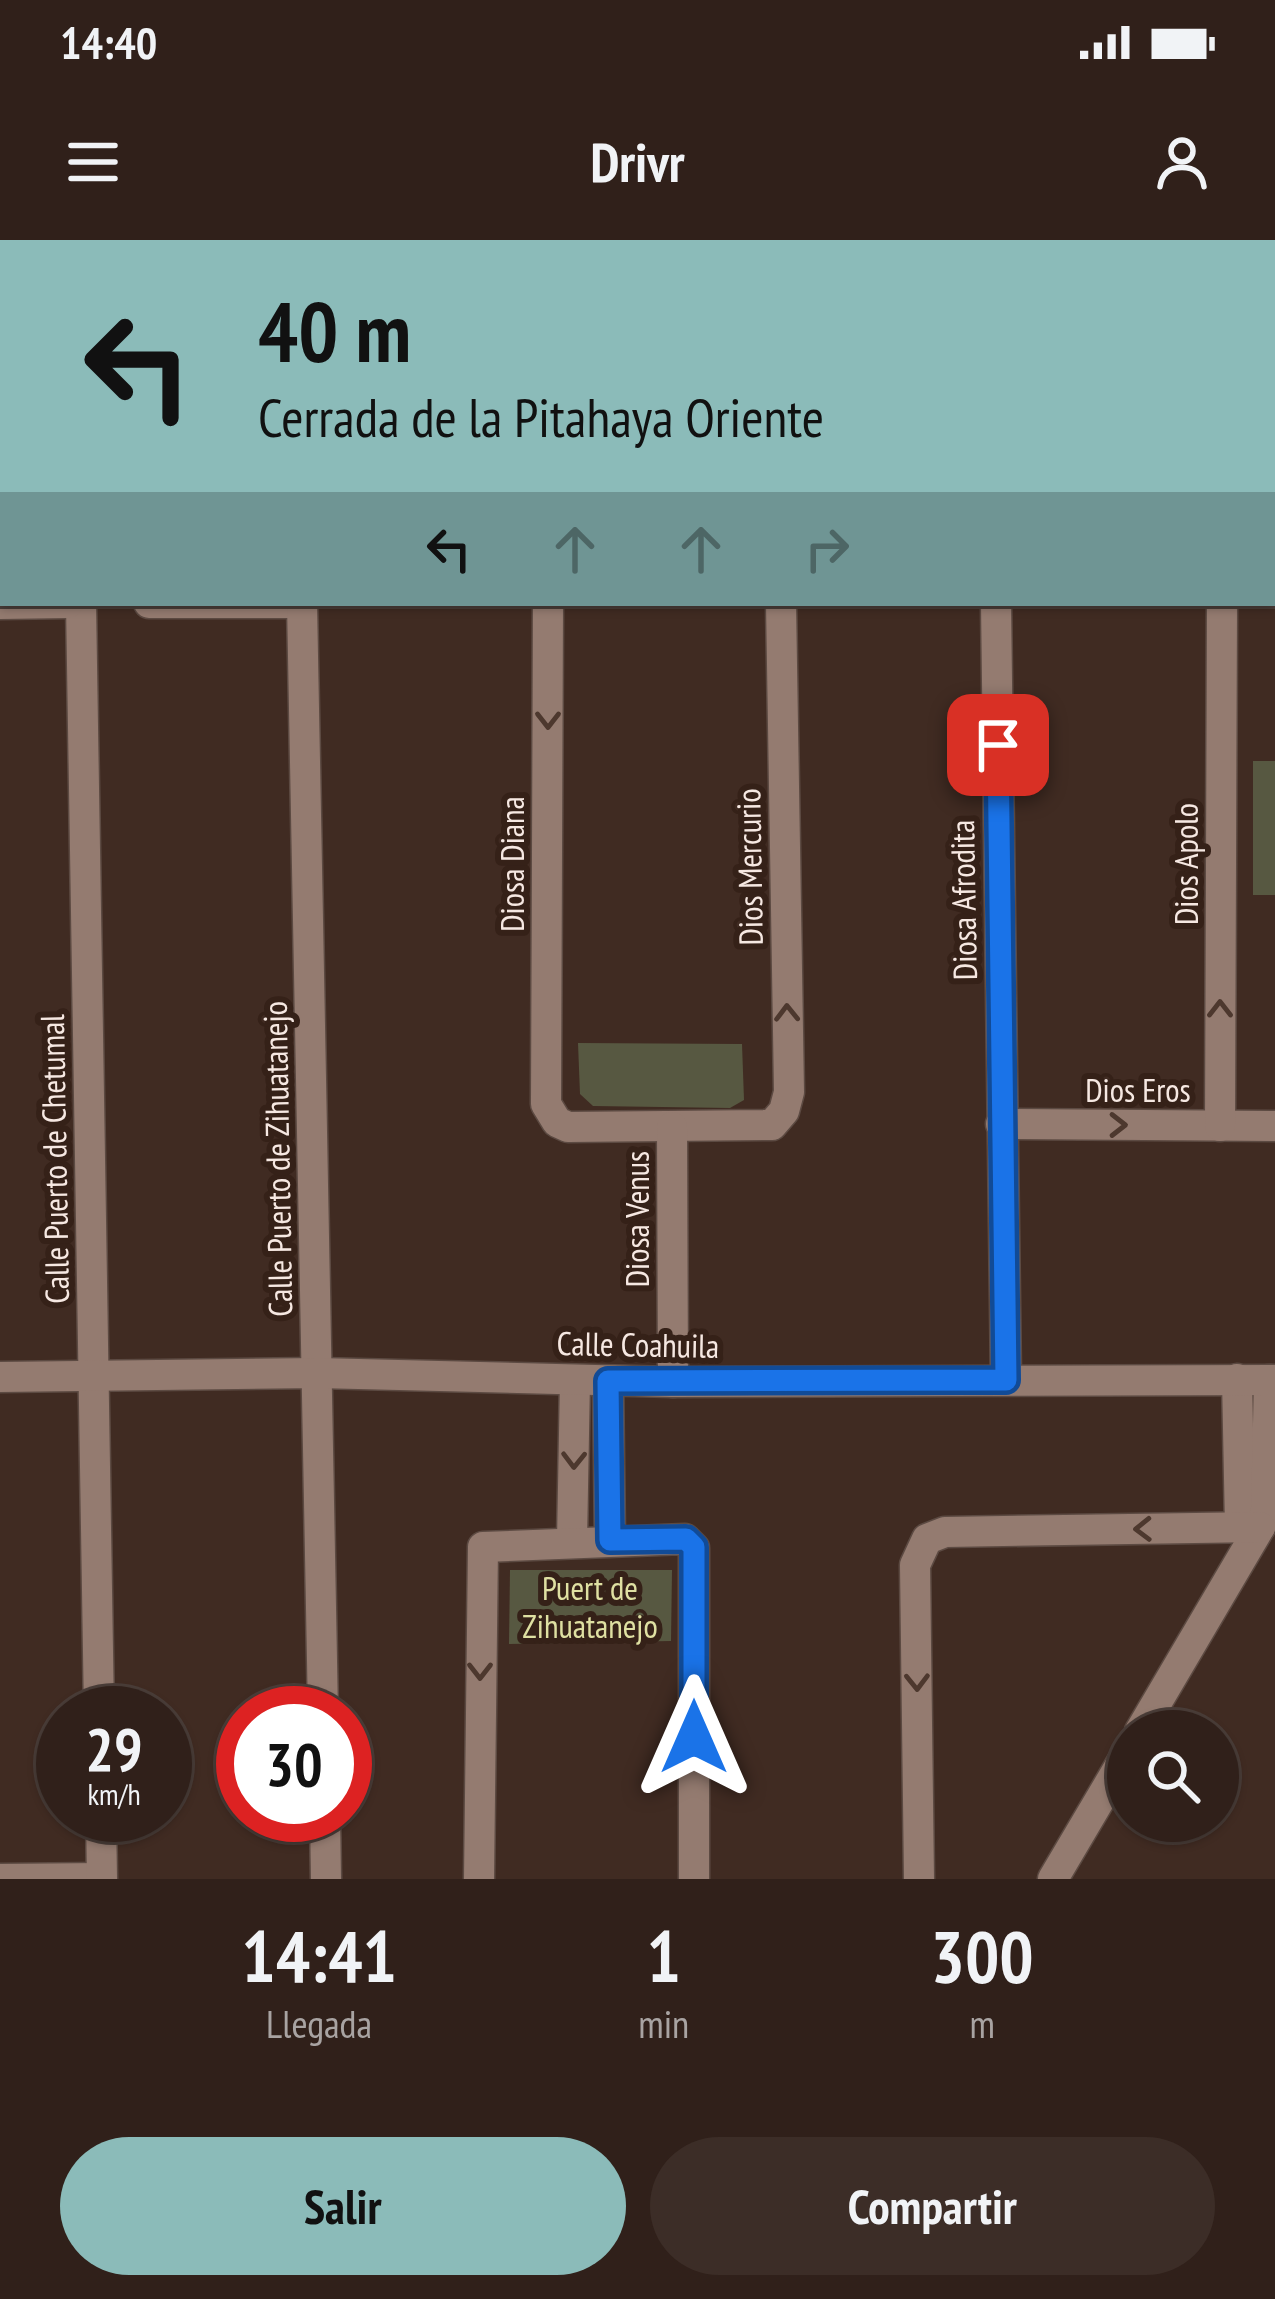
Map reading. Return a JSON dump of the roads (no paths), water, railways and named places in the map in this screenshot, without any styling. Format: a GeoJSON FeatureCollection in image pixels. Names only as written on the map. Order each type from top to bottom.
{"type":"FeatureCollection","features":[{"type":"Feature","properties":{"kind":"street","name":"Calle Puerto de Chetumal"},"geometry":{"type":"LineString","coordinates":[[81,606],[99,1686]]}},
{"type":"Feature","properties":{"kind":"street","name":"Calle Puerto de Zihuatanejo"},"geometry":{"type":"LineString","coordinates":[[302,606],[323,1686]]}},
{"type":"Feature","properties":{"kind":"street","name":"Diosa Diana"},"geometry":{"type":"LineString","coordinates":[[548,606],[546,1103],[557,1122],[568,1127],[672,1127]]}},
{"type":"Feature","properties":{"kind":"street","name":"Dios Mercurio"},"geometry":{"type":"LineString","coordinates":[[672,1127],[772,1125],[784,1111],[789,1092],[781,606]]}},
{"type":"Feature","properties":{"kind":"street","name":"Diosa Afrodita"},"geometry":{"type":"LineString","coordinates":[[996,606],[1006,1380]]}},
{"type":"Feature","properties":{"kind":"street","name":"Dios Apolo"},"geometry":{"type":"LineString","coordinates":[[1220,1126],[1222,606]]}},
{"type":"Feature","properties":{"kind":"street","name":"Dios Eros"},"geometry":{"type":"LineString","coordinates":[[1001,1124],[1275,1126]]}},
{"type":"Feature","properties":{"kind":"street","name":"Diosa Venus"},"geometry":{"type":"LineString","coordinates":[[672,1127],[673,1382]]}},
{"type":"Feature","properties":{"kind":"street","name":"Calle Coahuila"},"geometry":{"type":"LineString","coordinates":[[0,1377],[317,1373],[673,1382],[1272,1380]]}},
{"type":"Feature","properties":{"kind":"street"},"geometry":{"type":"LineString","coordinates":[[1237,1379],[1250,1527]]}},
{"type":"Feature","properties":{"kind":"street"},"geometry":{"type":"LineString","coordinates":[[572,1540],[575,1380]]}},
{"type":"Feature","properties":{"kind":"street"},"geometry":{"type":"LineString","coordinates":[[1151,1710],[1250,1527],[1266,1511],[1272,1380]]}},
{"type":"Feature","properties":{"kind":"street"},"geometry":{"type":"LineString","coordinates":[[608,1381],[610,1540]]}},
{"type":"Feature","properties":{"kind":"street"},"geometry":{"type":"LineString","coordinates":[[920,1879],[915,1565],[927,1539],[945,1532],[1250,1527]]}},
{"type":"Feature","properties":{"kind":"street"},"geometry":{"type":"LineString","coordinates":[[478,1879],[480,1554],[489,1545],[686,1539],[694,1547],[694,1879]]}},
{"type":"Feature","properties":{"kind":"street"},"geometry":{"type":"LineString","coordinates":[[1053,1879],[1107,1788]]}},
{"type":"Feature","properties":{"kind":"street"},"geometry":{"type":"LineString","coordinates":[[101,1842],[102,1875]]}},
{"type":"Feature","properties":{"kind":"street"},"geometry":{"type":"LineString","coordinates":[[325,1842],[326,1879]]}},
{"type":"Feature","properties":{"kind":"lane"},"geometry":{"type":"LineString","coordinates":[[0,1873],[102,1875]]}},
{"type":"Feature","properties":{"kind":"park label","name":"Puert de Zihuatanejo"},"geometry":{"type":"Point","coordinates":[590,1606]}}]}
